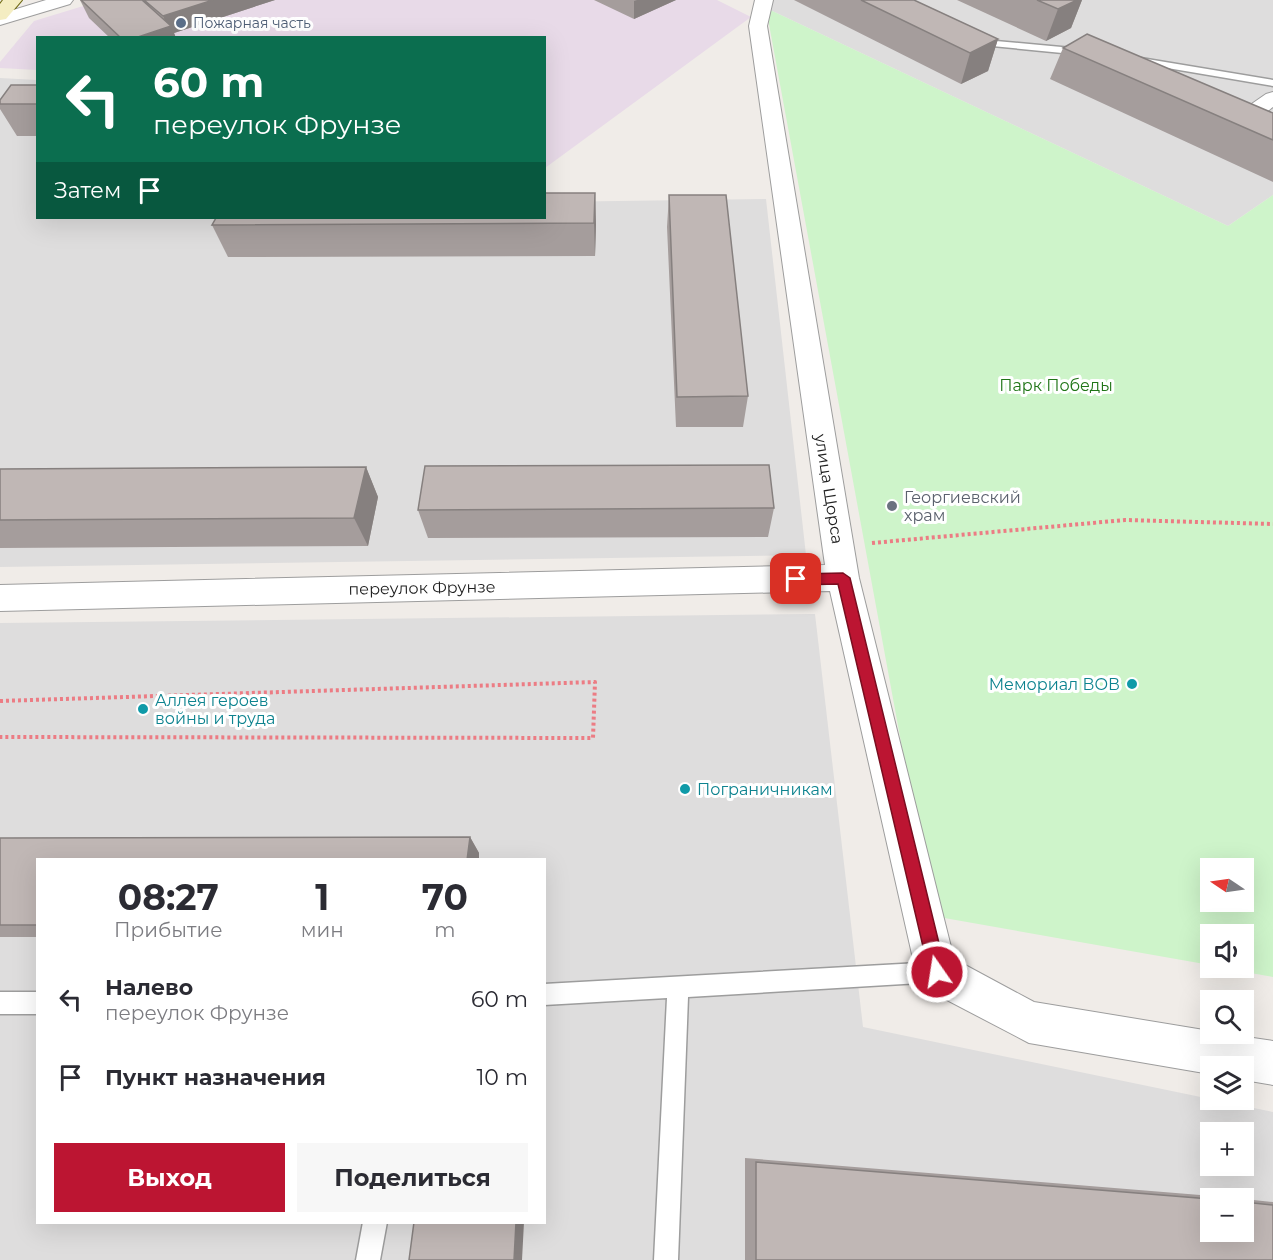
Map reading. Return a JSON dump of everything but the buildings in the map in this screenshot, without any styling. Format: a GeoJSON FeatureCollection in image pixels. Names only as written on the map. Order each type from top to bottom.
{"type":"FeatureCollection","features":[{"type":"Feature","properties":{"kind":"main road"},"geometry":{"type":"LineString","coordinates":[[0,15],[13,0]]}},
{"type":"Feature","properties":{"kind":"street"},"geometry":{"type":"LineString","coordinates":[[0,20],[64,0]]}},
{"type":"Feature","properties":{"kind":"street","name":"улица Щорса"},"geometry":{"type":"LineString","coordinates":[[764,0],[758,26],[841,562],[937,972]]}},
{"type":"Feature","properties":{"kind":"street"},"geometry":{"type":"LineString","coordinates":[[1247,116],[1273,98]]}},
{"type":"Feature","properties":{"kind":"street","name":"переулок Фрунзе"},"geometry":{"type":"LineString","coordinates":[[0,598],[841,562]]}},
{"type":"Feature","properties":{"kind":"street"},"geometry":{"type":"LineString","coordinates":[[937,972],[1029,1022],[1273,1063]]}},
{"type":"Feature","properties":{"kind":"lane"},"geometry":{"type":"LineString","coordinates":[[962,38],[973,42],[1097,54]]}},
{"type":"Feature","properties":{"kind":"lane"},"geometry":{"type":"LineString","coordinates":[[1121,58],[1273,83]]}},
{"type":"Feature","properties":{"kind":"lane"},"geometry":{"type":"LineString","coordinates":[[546,995],[937,972]]}},
{"type":"Feature","properties":{"kind":"lane"},"geometry":{"type":"LineString","coordinates":[[666,1260],[678,987]]}},
{"type":"Feature","properties":{"kind":"lane"},"geometry":{"type":"LineString","coordinates":[[0,1004],[36,1003]]}},
{"type":"Feature","properties":{"kind":"lane"},"geometry":{"type":"LineString","coordinates":[[368,1260],[375,1224]]}},
{"type":"Feature","properties":{"kind":"path"},"geometry":{"type":"LineString","coordinates":[[841,562],[1125,520],[1273,524]]}},
{"type":"Feature","properties":{"kind":"path"},"geometry":{"type":"LineString","coordinates":[[0,702],[595,682],[593,738],[0,737]]}},
{"type":"Feature","properties":{"kind":"shaded area"},"geometry":{"type":"Polygon","coordinates":[[[103,0],[717,0],[751,17],[546,167],[546,36],[36,36],[36,70],[0,68],[0,62],[34,21],[103,0]]]}},
{"type":"Feature","properties":{"kind":"shaded area"},"geometry":{"type":"Polygon","coordinates":[[[768,0],[1273,0],[1273,195],[1228,226],[766,8],[768,0]]]}},
{"type":"Feature","properties":{"kind":"shaded area"},"geometry":{"type":"Polygon","coordinates":[[[0,78],[36,80],[36,219],[546,219],[546,202],[766,199],[806,555],[0,567],[0,78]]]}},
{"type":"Feature","properties":{"kind":"shaded area"},"geometry":{"type":"Polygon","coordinates":[[[815,614],[863,1027],[1200,1097],[1200,1110],[1254,1110],[1254,1108],[1273,1112],[1273,1260],[0,1260],[0,623],[815,614]]]}},
{"type":"Feature","properties":{"kind":"green space","name":"Парк Победы"},"geometry":{"type":"Polygon","coordinates":[[[766,8],[1228,226],[1273,195],[1273,977],[1254,974],[1254,924],[1200,924],[1200,963],[933,916],[766,8]]]}},
{"type":"Feature","properties":{"kind":"place","name":"Пожарная часть"},"geometry":{"type":"Point","coordinates":[181,23]}},
{"type":"Feature","properties":{"kind":"place","name":"Георгиевский храм"},"geometry":{"type":"Point","coordinates":[892,506]}},
{"type":"Feature","properties":{"kind":"place","name":"Мемориал ВОВ"},"geometry":{"type":"Point","coordinates":[1132,684]}},
{"type":"Feature","properties":{"kind":"place","name":"Аллея героев войны и труда"},"geometry":{"type":"Point","coordinates":[143,709]}},
{"type":"Feature","properties":{"kind":"place","name":"Пограничникам"},"geometry":{"type":"Point","coordinates":[685,789]}},
{"type":"Feature","properties":{"kind":"route"},"geometry":{"type":"LineString","coordinates":[[796,579],[843,578],[937,972]]}}]}
